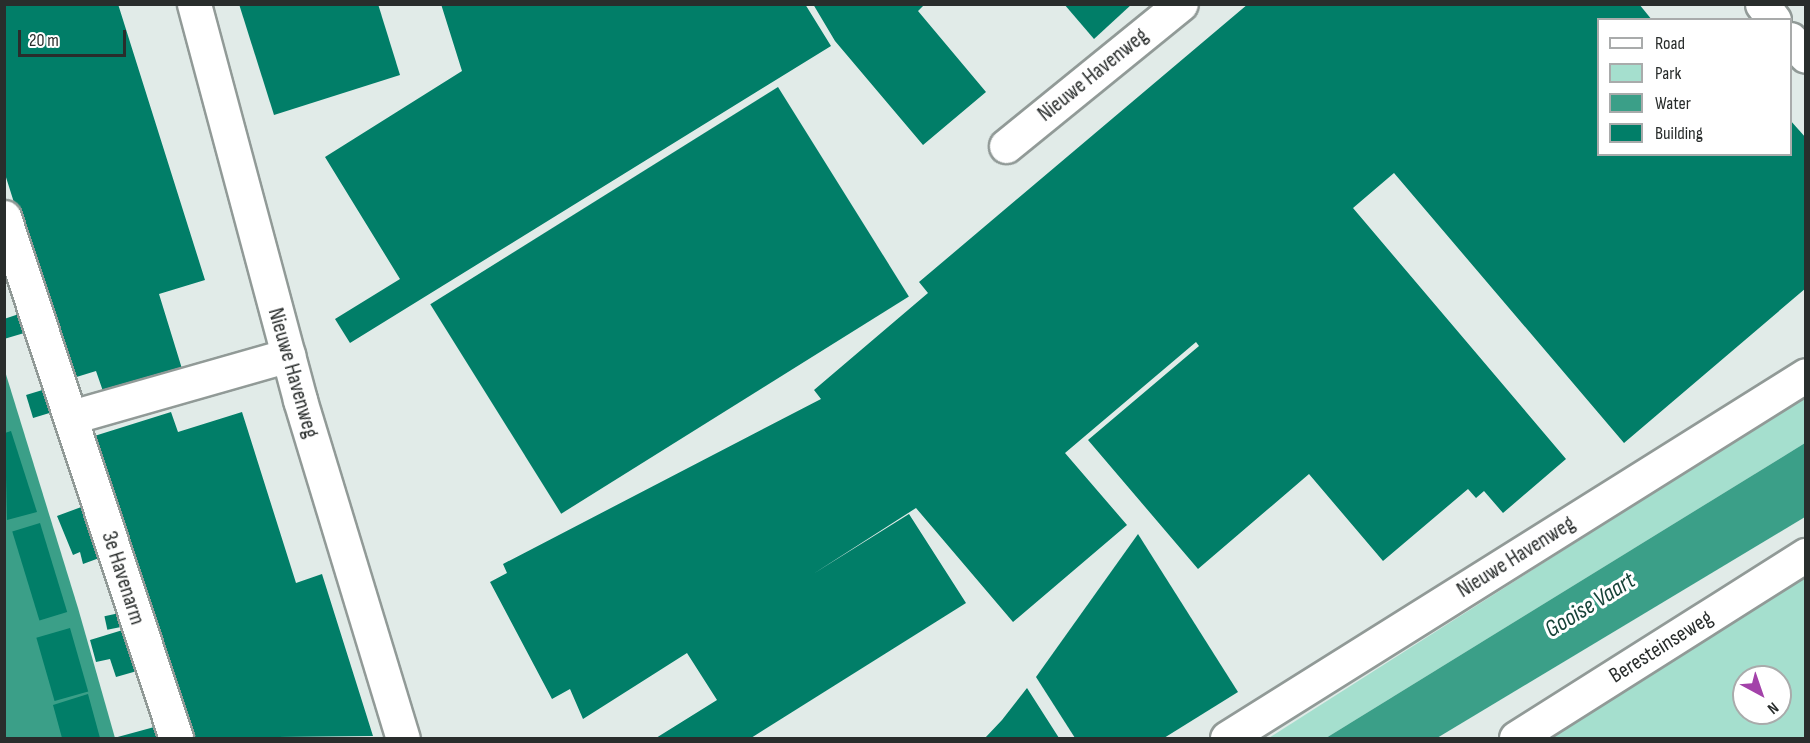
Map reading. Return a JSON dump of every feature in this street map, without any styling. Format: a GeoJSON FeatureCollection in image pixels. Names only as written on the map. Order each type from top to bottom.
{"type":"FeatureCollection","features":[{"type":"Feature","properties":{"kind":"street","name":"Nieuwe Havenweg"},"geometry":{"type":"LineString","coordinates":[[194,4],[288,355],[403,738]]}},
{"type":"Feature","properties":{"kind":"street","name":"Nieuwe Havenweg"},"geometry":{"type":"LineString","coordinates":[[1006,146],[1181,4]]}},
{"type":"Feature","properties":{"kind":"street"},"geometry":{"type":"LineString","coordinates":[[1762,4],[1772,18]]}},
{"type":"Feature","properties":{"kind":"street"},"geometry":{"type":"LineString","coordinates":[[1792,40],[1806,56]]}},
{"type":"Feature","properties":{"kind":"street","name":"3e Havenarm"},"geometry":{"type":"LineString","coordinates":[[4,217],[176,738]]}},
{"type":"Feature","properties":{"kind":"street"},"geometry":{"type":"LineString","coordinates":[[71,417],[288,355]]}},
{"type":"Feature","properties":{"kind":"street","name":"Nieuwe Havenweg"},"geometry":{"type":"LineString","coordinates":[[1227,738],[1806,375]]}},
{"type":"Feature","properties":{"kind":"street","name":"Beresteinseweg"},"geometry":{"type":"LineString","coordinates":[[1516,738],[1806,555]]}},
{"type":"Feature","properties":{"kind":"green space"},"geometry":{"type":"Polygon","coordinates":[[[1805,396],[1805,443],[1326,738],[1269,738],[1805,396]]]}},
{"type":"Feature","properties":{"kind":"green space"},"geometry":{"type":"Polygon","coordinates":[[[1805,569],[1805,738],[1538,738],[1805,569]]]}},
{"type":"Feature","properties":{"kind":"water"},"geometry":{"type":"Polygon","coordinates":[[[4,368],[78,608],[115,738],[5,738],[4,368]]]}},
{"type":"Feature","properties":{"kind":"water","name":"Gooise Vaart"},"geometry":{"type":"Polygon","coordinates":[[[1805,443],[1805,517],[1437,738],[1326,738],[1805,443]]]}},
{"type":"Feature","properties":{"kind":"building"},"geometry":{"type":"Polygon","coordinates":[[[4,4],[118,4],[205,280],[159,294],[183,372],[105,397],[96,371],[70,379],[4,171],[4,4]]]}},
{"type":"Feature","properties":{"kind":"building"},"geometry":{"type":"Polygon","coordinates":[[[239,4],[378,4],[400,75],[274,115],[239,4]]]}},
{"type":"Feature","properties":{"kind":"building"},"geometry":{"type":"Polygon","coordinates":[[[441,4],[805,4],[831,46],[350,343],[335,319],[400,279],[325,157],[462,71],[441,4]]]}},
{"type":"Feature","properties":{"kind":"building"},"geometry":{"type":"Polygon","coordinates":[[[813,4],[925,4],[918,11],[986,92],[923,145],[835,41],[813,4]]]}},
{"type":"Feature","properties":{"kind":"building"},"geometry":{"type":"Polygon","coordinates":[[[1064,4],[1132,4],[1094,39],[1064,4]]]}},
{"type":"Feature","properties":{"kind":"building"},"geometry":{"type":"Polygon","coordinates":[[[1248,4],[1639,4],[1650,18],[1597,18],[1597,156],[1792,156],[1792,122],[1806,138],[1806,288],[1624,443],[1394,173],[1353,208],[1566,459],[1503,513],[1484,491],[1476,498],[1468,489],[1383,561],[1309,474],[1198,569],[1088,440],[1199,346],[1196,342],[1065,453],[1127,525],[1013,622],[916,508],[813,574],[909,514],[966,603],[751,738],[656,738],[717,700],[687,653],[583,719],[570,689],[552,699],[490,582],[507,573],[503,564],[821,399],[814,390],[928,293],[919,282],[1248,4]]]}},
{"type":"Feature","properties":{"kind":"building"},"geometry":{"type":"Polygon","coordinates":[[[778,87],[909,296],[561,514],[430,304],[778,87]]]}},
{"type":"Feature","properties":{"kind":"building"},"geometry":{"type":"Polygon","coordinates":[[[25,312],[31,331],[4,339],[4,319],[25,312]]]}},
{"type":"Feature","properties":{"kind":"building"},"geometry":{"type":"Polygon","coordinates":[[[49,388],[56,411],[33,418],[26,395],[49,388]]]}},
{"type":"Feature","properties":{"kind":"building"},"geometry":{"type":"Polygon","coordinates":[[[171,412],[178,432],[242,412],[296,583],[322,574],[373,736],[184,738],[88,438],[171,412]]]}},
{"type":"Feature","properties":{"kind":"building"},"geometry":{"type":"Polygon","coordinates":[[[11,431],[37,512],[7,520],[5,433],[11,431]]]}},
{"type":"Feature","properties":{"kind":"building"},"geometry":{"type":"Polygon","coordinates":[[[84,506],[102,557],[83,564],[80,552],[73,555],[57,516],[84,506]]]}},
{"type":"Feature","properties":{"kind":"building"},"geometry":{"type":"Polygon","coordinates":[[[40,523],[67,612],[39,620],[12,531],[40,523]]]}},
{"type":"Feature","properties":{"kind":"building"},"geometry":{"type":"Polygon","coordinates":[[[1138,534],[1238,692],[1164,738],[1075,738],[1036,677],[1138,534]]]}},
{"type":"Feature","properties":{"kind":"building"},"geometry":{"type":"Polygon","coordinates":[[[124,612],[127,626],[107,630],[104,616],[124,612]]]}},
{"type":"Feature","properties":{"kind":"building"},"geometry":{"type":"Polygon","coordinates":[[[70,628],[88,691],[55,701],[36,638],[70,628]]]}},
{"type":"Feature","properties":{"kind":"building"},"geometry":{"type":"Polygon","coordinates":[[[126,629],[137,671],[116,677],[110,659],[96,662],[90,640],[126,629]]]}},
{"type":"Feature","properties":{"kind":"building"},"geometry":{"type":"Polygon","coordinates":[[[1027,688],[1059,738],[985,738],[1002,720],[1027,688]]]}},
{"type":"Feature","properties":{"kind":"building"},"geometry":{"type":"Polygon","coordinates":[[[88,694],[100,738],[62,738],[53,705],[88,694]]]}},
{"type":"Feature","properties":{"kind":"building"},"geometry":{"type":"Polygon","coordinates":[[[158,726],[163,738],[114,738],[158,726]]]}}]}
